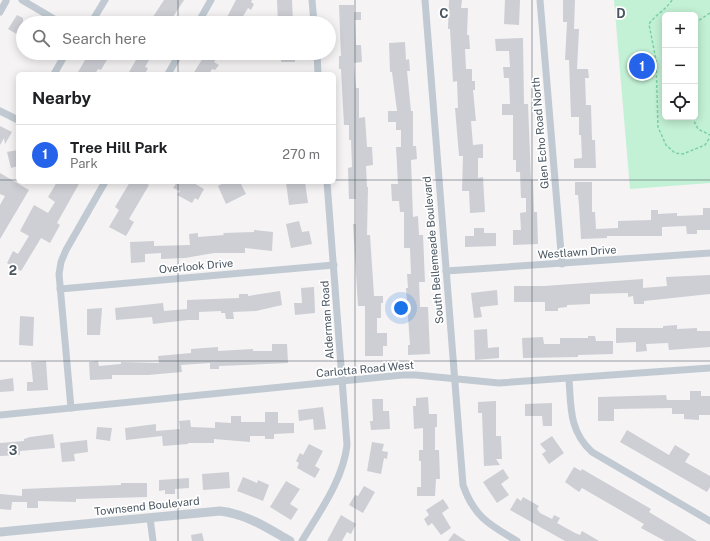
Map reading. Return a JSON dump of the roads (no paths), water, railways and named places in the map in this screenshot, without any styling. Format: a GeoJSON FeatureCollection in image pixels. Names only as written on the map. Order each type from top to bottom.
{"type":"FeatureCollection","features":[{"type":"Feature","properties":{"kind":"street"},"geometry":{"type":"LineString","coordinates":[[22,0],[49,16]]}},
{"type":"Feature","properties":{"kind":"street"},"geometry":{"type":"LineString","coordinates":[[95,16],[105,0]]}},
{"type":"Feature","properties":{"kind":"street"},"geometry":{"type":"LineString","coordinates":[[202,16],[211,0]]}},
{"type":"Feature","properties":{"kind":"street"},"geometry":{"type":"LineString","coordinates":[[312,0],[313,16]]}},
{"type":"Feature","properties":{"kind":"street","name":"South Bellemeade Boulevard"},"geometry":{"type":"LineString","coordinates":[[425,0],[463,485],[467,498],[473,509],[483,519],[517,541]]}},
{"type":"Feature","properties":{"kind":"street","name":"Glen Echo Road North"},"geometry":{"type":"LineString","coordinates":[[540,0],[562,264]]}},
{"type":"Feature","properties":{"kind":"street"},"geometry":{"type":"LineString","coordinates":[[0,12],[5,2]]}},
{"type":"Feature","properties":{"kind":"street"},"geometry":{"type":"LineString","coordinates":[[55,72],[62,60]]}},
{"type":"Feature","properties":{"kind":"street"},"geometry":{"type":"LineString","coordinates":[[169,72],[176,60]]}},
{"type":"Feature","properties":{"kind":"street"},"geometry":{"type":"LineString","coordinates":[[317,60],[318,72]]}},
{"type":"Feature","properties":{"kind":"street"},"geometry":{"type":"LineString","coordinates":[[0,111],[16,119]]}},
{"type":"Feature","properties":{"kind":"street"},"geometry":{"type":"LineString","coordinates":[[71,408],[60,289],[60,262],[104,184]]}},
{"type":"Feature","properties":{"kind":"street","name":"Alderman Road"},"geometry":{"type":"LineString","coordinates":[[302,541],[337,481],[346,459],[347,436],[327,184]]}},
{"type":"Feature","properties":{"kind":"street","name":"Westlawn Drive"},"geometry":{"type":"LineString","coordinates":[[446,271],[710,253]]}},
{"type":"Feature","properties":{"kind":"street","name":"Overlook Drive"},"geometry":{"type":"LineString","coordinates":[[60,289],[334,265]]}},
{"type":"Feature","properties":{"kind":"street","name":"Carlotta Road West"},"geometry":{"type":"LineString","coordinates":[[0,415],[416,374],[455,380],[499,384],[710,368]]}},
{"type":"Feature","properties":{"kind":"street"},"geometry":{"type":"LineString","coordinates":[[569,379],[572,414],[576,431],[582,443],[592,452],[710,520]]}},
{"type":"Feature","properties":{"kind":"street","name":"Townsend Boulevard"},"geometry":{"type":"LineString","coordinates":[[0,532],[205,512],[233,512],[260,523],[290,541]]}},
{"type":"Feature","properties":{"kind":"street"},"geometry":{"type":"LineString","coordinates":[[150,518],[153,541]]}},
{"type":"Feature","properties":{"kind":"place","name":"Tree Hill Park"},"geometry":{"type":"Point","coordinates":[642,66]}}]}
